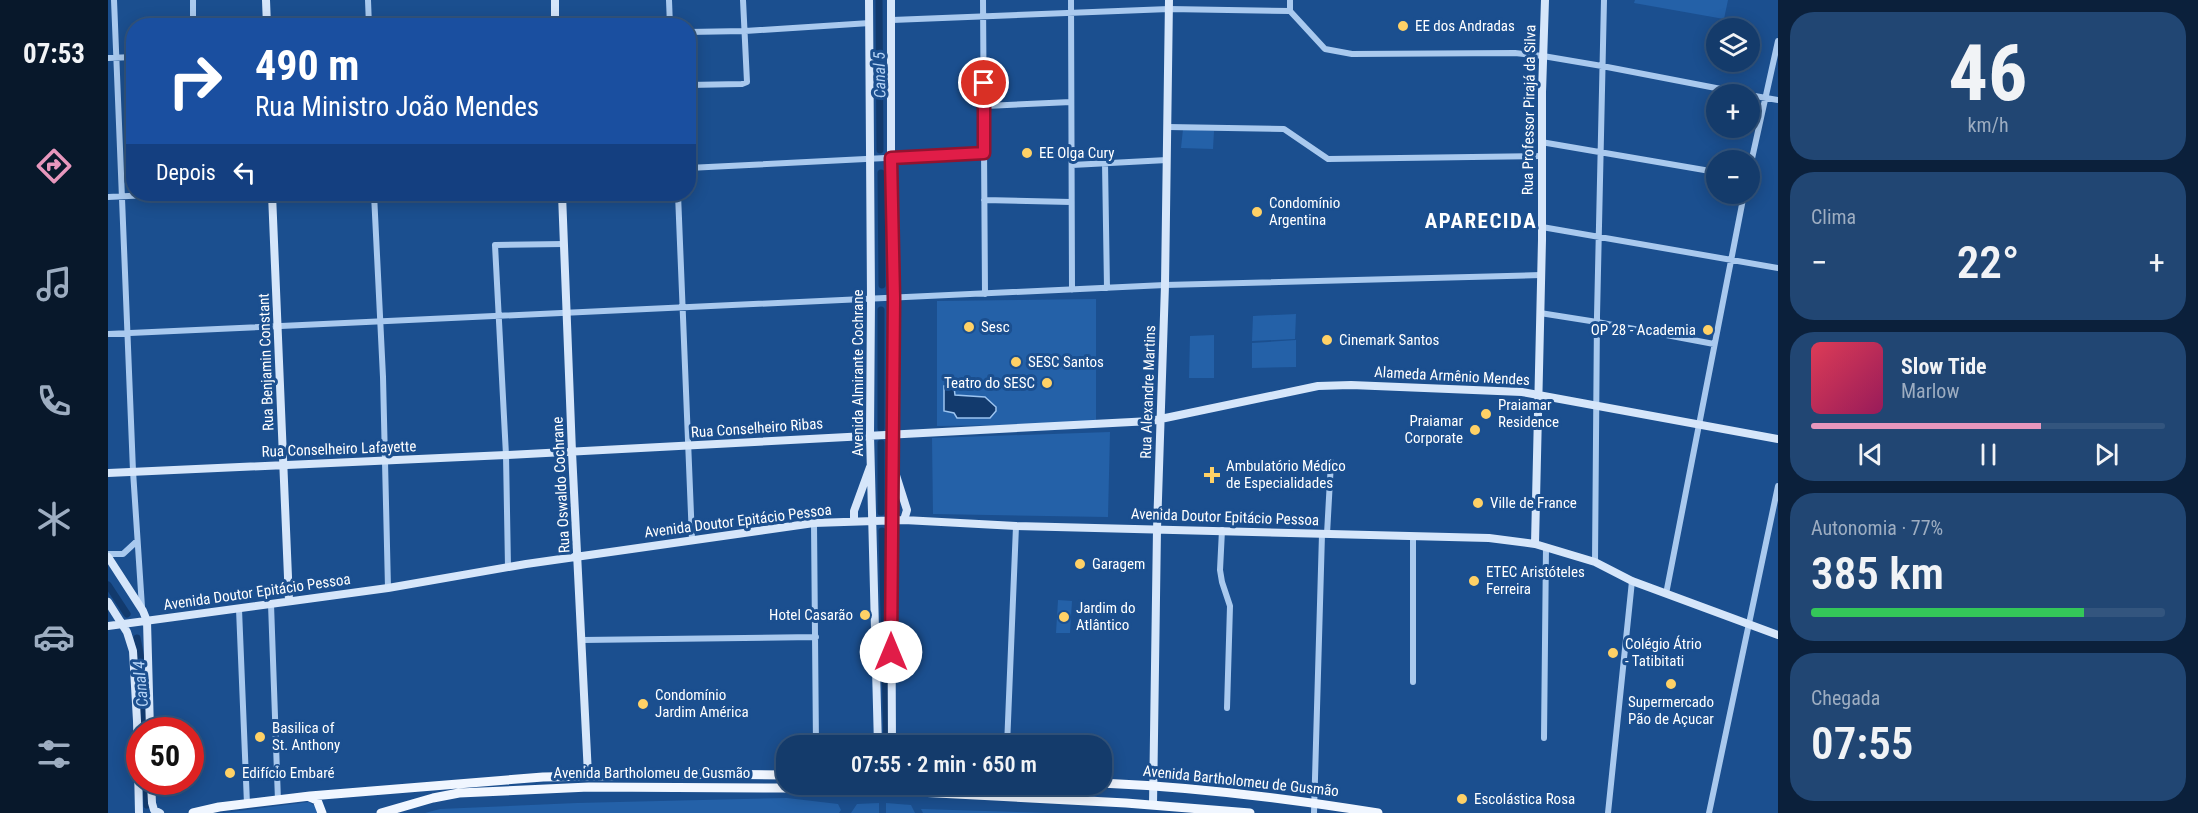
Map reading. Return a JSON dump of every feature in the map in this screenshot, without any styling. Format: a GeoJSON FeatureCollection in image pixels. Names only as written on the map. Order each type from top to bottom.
{"type":"FeatureCollection","features":[{"type":"Feature","properties":{"kind":"main road"},"geometry":{"type":"LineString","coordinates":[[266,0],[267,18]]}},
{"type":"Feature","properties":{"kind":"main road"},"geometry":{"type":"LineString","coordinates":[[555,0],[555,18]]}},
{"type":"Feature","properties":{"kind":"main road","name":"Avenida Almirante Cochrane"},"geometry":{"type":"LineString","coordinates":[[869,0],[873,299],[871,435],[872,464],[882,520],[892,735]]}},
{"type":"Feature","properties":{"kind":"main road","name":"Avenida Almirante Cochrane"},"geometry":{"type":"LineString","coordinates":[[878,735],[882,520],[892,462],[889,158],[891,0]]}},
{"type":"Feature","properties":{"kind":"main road","name":"Rua Professor Pirajá da Silva"},"geometry":{"type":"LineString","coordinates":[[1535,544],[1545,0]]}},
{"type":"Feature","properties":{"kind":"main road","name":"Rua Alexandre Martins"},"geometry":{"type":"LineString","coordinates":[[1153,805],[1169,4]]}},
{"type":"Feature","properties":{"kind":"main road","name":"Rua Benjamin Constant"},"geometry":{"type":"LineString","coordinates":[[272,201],[289,601]]}},
{"type":"Feature","properties":{"kind":"main road","name":"Rua Oswaldo Cochrane"},"geometry":{"type":"LineString","coordinates":[[562,201],[588,775]]}},
{"type":"Feature","properties":{"kind":"main road","name":"Alameda Armênio Mendes"},"geometry":{"type":"LineString","coordinates":[[1160,421],[1318,386],[1351,385],[1522,392],[1778,439]]}},
{"type":"Feature","properties":{"kind":"main road","name":"Rua Conselheiro Ribas"},"geometry":{"type":"LineString","coordinates":[[572,452],[1160,421]]}},
{"type":"Feature","properties":{"kind":"main road","name":"Rua Conselheiro Lafayette"},"geometry":{"type":"LineString","coordinates":[[108,473],[572,452]]}},
{"type":"Feature","properties":{"kind":"main road"},"geometry":{"type":"LineString","coordinates":[[892,462],[907,510],[904,520]]}},
{"type":"Feature","properties":{"kind":"main road"},"geometry":{"type":"LineString","coordinates":[[854,521],[854,511],[872,464]]}},
{"type":"Feature","properties":{"kind":"main road","name":"Avenida Doutor Epitácio Pessoa"},"geometry":{"type":"LineString","coordinates":[[108,626],[388,588],[692,539],[814,523],[904,520],[1016,526],[1483,537],[1535,544],[1595,562],[1632,581],[1778,635]]}},
{"type":"Feature","properties":{"kind":"main road"},"geometry":{"type":"LineString","coordinates":[[108,556],[147,621],[150,717]]}},
{"type":"Feature","properties":{"kind":"main road"},"geometry":{"type":"LineString","coordinates":[[108,602],[123,625],[133,651],[139,813]]}},
{"type":"Feature","properties":{"kind":"main road","name":"Avenida Bartholomeu de Gusmão"},"geometry":{"type":"LineString","coordinates":[[193,813],[310,796],[588,775],[776,776]]}},
{"type":"Feature","properties":{"kind":"main road","name":"Avenida Bartholomeu de Gusmão"},"geometry":{"type":"LineString","coordinates":[[1112,784],[1230,792],[1315,808],[1378,813]]}},
{"type":"Feature","properties":{"kind":"main road","name":"Avenida Bartholomeu de Gusmão"},"geometry":{"type":"LineString","coordinates":[[381,813],[459,793],[501,790],[589,787],[776,788]]}},
{"type":"Feature","properties":{"kind":"main road"},"geometry":{"type":"LineString","coordinates":[[152,795],[154,810],[160,813]]}},
{"type":"Feature","properties":{"kind":"main road","name":"Avenida Bartholomeu de Gusmão"},"geometry":{"type":"LineString","coordinates":[[976,795],[1250,813]]}},
{"type":"Feature","properties":{"kind":"main road"},"geometry":{"type":"LineString","coordinates":[[310,796],[317,800],[322,813]]}},
{"type":"Feature","properties":{"kind":"street"},"geometry":{"type":"LineString","coordinates":[[114,0],[137,541],[143,611]]}},
{"type":"Feature","properties":{"kind":"street"},"geometry":{"type":"LineString","coordinates":[[193,0],[193,18]]}},
{"type":"Feature","properties":{"kind":"street"},"geometry":{"type":"LineString","coordinates":[[368,0],[369,18]]}},
{"type":"Feature","properties":{"kind":"street"},"geometry":{"type":"LineString","coordinates":[[669,0],[669,18]]}},
{"type":"Feature","properties":{"kind":"street"},"geometry":{"type":"LineString","coordinates":[[696,85],[747,82],[743,0]]}},
{"type":"Feature","properties":{"kind":"street"},"geometry":{"type":"LineString","coordinates":[[983,0],[985,294]]}},
{"type":"Feature","properties":{"kind":"street"},"geometry":{"type":"LineString","coordinates":[[1071,0],[1071,290]]}},
{"type":"Feature","properties":{"kind":"street"},"geometry":{"type":"LineString","coordinates":[[1290,0],[1290,11],[1325,49],[1352,54],[1515,53],[1602,66],[1706,87]]}},
{"type":"Feature","properties":{"kind":"street"},"geometry":{"type":"LineString","coordinates":[[1595,562],[1597,322],[1604,0]]}},
{"type":"Feature","properties":{"kind":"street"},"geometry":{"type":"LineString","coordinates":[[892,20],[1071,13],[1169,4],[1290,11]]}},
{"type":"Feature","properties":{"kind":"street"},"geometry":{"type":"LineString","coordinates":[[696,32],[870,23]]}},
{"type":"Feature","properties":{"kind":"street"},"geometry":{"type":"LineString","coordinates":[[1754,150],[1778,41]]}},
{"type":"Feature","properties":{"kind":"street"},"geometry":{"type":"LineString","coordinates":[[108,58],[126,57]]}},
{"type":"Feature","properties":{"kind":"street"},"geometry":{"type":"LineString","coordinates":[[1760,97],[1778,100]]}},
{"type":"Feature","properties":{"kind":"street"},"geometry":{"type":"LineString","coordinates":[[985,105],[1071,102]]}},
{"type":"Feature","properties":{"kind":"street"},"geometry":{"type":"LineString","coordinates":[[1168,127],[1284,129],[1328,159],[1542,156]]}},
{"type":"Feature","properties":{"kind":"street"},"geometry":{"type":"LineString","coordinates":[[1542,142],[1706,170]]}},
{"type":"Feature","properties":{"kind":"street"},"geometry":{"type":"LineString","coordinates":[[696,168],[984,153]]}},
{"type":"Feature","properties":{"kind":"street"},"geometry":{"type":"LineString","coordinates":[[1072,165],[1167,160]]}},
{"type":"Feature","properties":{"kind":"street"},"geometry":{"type":"LineString","coordinates":[[1105,164],[1107,288]]}},
{"type":"Feature","properties":{"kind":"street"},"geometry":{"type":"LineString","coordinates":[[108,197],[126,196]]}},
{"type":"Feature","properties":{"kind":"street"},"geometry":{"type":"LineString","coordinates":[[984,200],[1071,201]]}},
{"type":"Feature","properties":{"kind":"street"},"geometry":{"type":"LineString","coordinates":[[374,201],[386,461],[388,588]]}},
{"type":"Feature","properties":{"kind":"street"},"geometry":{"type":"LineString","coordinates":[[678,201],[686,446],[692,539]]}},
{"type":"Feature","properties":{"kind":"street"},"geometry":{"type":"LineString","coordinates":[[1666,594],[1701,424],[1714,344],[1742,204]]}},
{"type":"Feature","properties":{"kind":"street"},"geometry":{"type":"LineString","coordinates":[[1542,228],[1778,268]]}},
{"type":"Feature","properties":{"kind":"street"},"geometry":{"type":"LineString","coordinates":[[508,567],[506,455],[495,245],[564,244]]}},
{"type":"Feature","properties":{"kind":"street"},"geometry":{"type":"LineString","coordinates":[[108,334],[1165,285],[1540,275]]}},
{"type":"Feature","properties":{"kind":"street"},"geometry":{"type":"LineString","coordinates":[[1540,314],[1597,322],[1714,344]]}},
{"type":"Feature","properties":{"kind":"street"},"geometry":{"type":"LineString","coordinates":[[1315,808],[1325,534],[1330,462]]}},
{"type":"Feature","properties":{"kind":"street"},"geometry":{"type":"LineString","coordinates":[[1708,813],[1778,486]]}},
{"type":"Feature","properties":{"kind":"street"},"geometry":{"type":"LineString","coordinates":[[814,523],[816,735]]}},
{"type":"Feature","properties":{"kind":"street"},"geometry":{"type":"LineString","coordinates":[[1007,735],[1016,526]]}},
{"type":"Feature","properties":{"kind":"street"},"geometry":{"type":"LineString","coordinates":[[1222,530],[1220,570],[1230,606],[1227,708]]}},
{"type":"Feature","properties":{"kind":"street"},"geometry":{"type":"LineString","coordinates":[[1413,536],[1413,682]]}},
{"type":"Feature","properties":{"kind":"street"},"geometry":{"type":"LineString","coordinates":[[108,556],[123,554],[137,541]]}},
{"type":"Feature","properties":{"kind":"street"},"geometry":{"type":"LineString","coordinates":[[1544,738],[1546,547]]}},
{"type":"Feature","properties":{"kind":"street"},"geometry":{"type":"LineString","coordinates":[[1608,813],[1632,581]]}},
{"type":"Feature","properties":{"kind":"street"},"geometry":{"type":"LineString","coordinates":[[271,604],[278,801]]}},
{"type":"Feature","properties":{"kind":"street"},"geometry":{"type":"LineString","coordinates":[[239,609],[247,804]]}},
{"type":"Feature","properties":{"kind":"street"},"geometry":{"type":"LineString","coordinates":[[582,640],[816,637]]}},
{"type":"Feature","properties":{"kind":"shaded area"},"geometry":{"type":"Polygon","coordinates":[[[1635,0],[1728,0],[1724,18],[1634,3],[1635,0]]]}},
{"type":"Feature","properties":{"kind":"shaded area"},"geometry":{"type":"Polygon","coordinates":[[[1183,129],[1214,131],[1213,149],[1181,148],[1183,129]]]}},
{"type":"Feature","properties":{"kind":"shaded area","name":"SESC Santos"},"geometry":{"type":"Polygon","coordinates":[[[1096,299],[1096,424],[937,426],[937,301],[1096,299]]]}},
{"type":"Feature","properties":{"kind":"shaded area"},"geometry":{"type":"Polygon","coordinates":[[[1296,314],[1295,339],[1252,341],[1253,316],[1296,314]]]}},
{"type":"Feature","properties":{"kind":"shaded area"},"geometry":{"type":"Polygon","coordinates":[[[1214,335],[1214,378],[1189,378],[1190,336],[1214,335]]]}},
{"type":"Feature","properties":{"kind":"shaded area"},"geometry":{"type":"Polygon","coordinates":[[[1296,340],[1296,367],[1252,368],[1252,343],[1296,340]]]}},
{"type":"Feature","properties":{"kind":"shaded area"},"geometry":{"type":"Polygon","coordinates":[[[944,386],[954,387],[955,395],[985,397],[996,407],[996,411],[990,418],[957,418],[954,413],[944,411],[944,386]]]}},
{"type":"Feature","properties":{"kind":"shaded area"},"geometry":{"type":"Polygon","coordinates":[[[1110,432],[1108,517],[933,514],[932,438],[1110,432]]]}},
{"type":"Feature","properties":{"kind":"shaded area","name":"Jardim do Atlântico"},"geometry":{"type":"Polygon","coordinates":[[[1058,600],[1072,601],[1070,633],[1056,633],[1058,600]]]}},
{"type":"Feature","properties":{"kind":"shaded area"},"geometry":{"type":"Polygon","coordinates":[[[787,798],[838,804],[841,810],[839,813],[425,813],[440,809],[577,803],[787,798]]]}},
{"type":"Feature","properties":{"kind":"shaded area"},"geometry":{"type":"Polygon","coordinates":[[[309,802],[316,807],[318,813],[224,813],[309,802]]]}},
{"type":"Feature","properties":{"kind":"shaded area"},"geometry":{"type":"Polygon","coordinates":[[[879,803],[879,813],[851,813],[857,804],[879,803]]]}},
{"type":"Feature","properties":{"kind":"shaded area"},"geometry":{"type":"Polygon","coordinates":[[[886,803],[911,805],[915,813],[886,813],[886,803]]]}},
{"type":"Feature","properties":{"kind":"shaded area"},"geometry":{"type":"Polygon","coordinates":[[[921,809],[1048,813],[923,813],[921,809]]]}},
{"type":"Feature","properties":{"kind":"waterway","name":"Canal 5"},"geometry":{"type":"LineString","coordinates":[[879,0],[880,150]]}},
{"type":"Feature","properties":{"kind":"waterway","name":"Canal 5"},"geometry":{"type":"LineString","coordinates":[[881,173],[882,285]]}},
{"type":"Feature","properties":{"kind":"waterway","name":"Canal 5"},"geometry":{"type":"LineString","coordinates":[[881,310],[881,428]]}},
{"type":"Feature","properties":{"kind":"waterway","name":"Canal 5"},"geometry":{"type":"LineString","coordinates":[[881,443],[881,512]]}},
{"type":"Feature","properties":{"kind":"waterway","name":"Canal 5"},"geometry":{"type":"LineString","coordinates":[[882,531],[887,735]]}},
{"type":"Feature","properties":{"kind":"waterway","name":"Canal 4"},"geometry":{"type":"LineString","coordinates":[[108,585],[127,614]]}},
{"type":"Feature","properties":{"kind":"waterway","name":"Canal 4"},"geometry":{"type":"LineString","coordinates":[[137,638],[141,658],[143,717]]}},
{"type":"Feature","properties":{"kind":"waterway","name":"Canal 4"},"geometry":{"type":"LineString","coordinates":[[147,795],[147,805]]}},
{"type":"Feature","properties":{"kind":"place","name":"EE dos Andradas"},"geometry":{"type":"Point","coordinates":[1403,26]}},
{"type":"Feature","properties":{"kind":"place","name":"EE Olga Cury"},"geometry":{"type":"Point","coordinates":[1027,153]}},
{"type":"Feature","properties":{"kind":"place","name":"Condomínio Argentina"},"geometry":{"type":"Point","coordinates":[1257,212]}},
{"type":"Feature","properties":{"kind":"place","name":"Sesc"},"geometry":{"type":"Point","coordinates":[969,327]}},
{"type":"Feature","properties":{"kind":"place","name":"OP 28 - Academia"},"geometry":{"type":"Point","coordinates":[1708,330]}},
{"type":"Feature","properties":{"kind":"place","name":"Cinemark Santos"},"geometry":{"type":"Point","coordinates":[1327,340]}},
{"type":"Feature","properties":{"kind":"place","name":"SESC Santos"},"geometry":{"type":"Point","coordinates":[1016,362]}},
{"type":"Feature","properties":{"kind":"place","name":"Teatro do SESC"},"geometry":{"type":"Point","coordinates":[1047,383]}},
{"type":"Feature","properties":{"kind":"place","name":"Praiamar Residence"},"geometry":{"type":"Point","coordinates":[1486,414]}},
{"type":"Feature","properties":{"kind":"place","name":"Praiamar Corporate"},"geometry":{"type":"Point","coordinates":[1475,430]}},
{"type":"Feature","properties":{"kind":"place","name":"Ambulatório Médico de Especialidades"},"geometry":{"type":"Point","coordinates":[1212,475]}},
{"type":"Feature","properties":{"kind":"place","name":"Ville de France"},"geometry":{"type":"Point","coordinates":[1478,503]}},
{"type":"Feature","properties":{"kind":"place","name":"Garagem"},"geometry":{"type":"Point","coordinates":[1080,564]}},
{"type":"Feature","properties":{"kind":"place","name":"ETEC Aristóteles Ferreira"},"geometry":{"type":"Point","coordinates":[1474,581]}},
{"type":"Feature","properties":{"kind":"place","name":"Hotel Casarão"},"geometry":{"type":"Point","coordinates":[865,615]}},
{"type":"Feature","properties":{"kind":"place","name":"Jardim do Atlântico"},"geometry":{"type":"Point","coordinates":[1064,617]}},
{"type":"Feature","properties":{"kind":"place","name":"Colégio Átrio - Tatibitati"},"geometry":{"type":"Point","coordinates":[1613,653]}},
{"type":"Feature","properties":{"kind":"place","name":"Supermercado Pão de Açucar"},"geometry":{"type":"Point","coordinates":[1671,684]}},
{"type":"Feature","properties":{"kind":"place","name":"Condomínio Jardim América"},"geometry":{"type":"Point","coordinates":[643,704]}},
{"type":"Feature","properties":{"kind":"place","name":"Basilica of St. Anthony"},"geometry":{"type":"Point","coordinates":[260,737]}},
{"type":"Feature","properties":{"kind":"place","name":"Edifício Embaré"},"geometry":{"type":"Point","coordinates":[230,773]}},
{"type":"Feature","properties":{"kind":"place","name":"Escolástica Rosa"},"geometry":{"type":"Point","coordinates":[1462,799]}},
{"type":"Feature","properties":{"kind":"district","name":"APARECIDA"},"geometry":{"type":"Point","coordinates":[1481,221]}},
{"type":"Feature","properties":{"kind":"route"},"geometry":{"type":"LineString","coordinates":[[891,652],[894,298],[891,158],[984,153],[984,83]]}}]}
